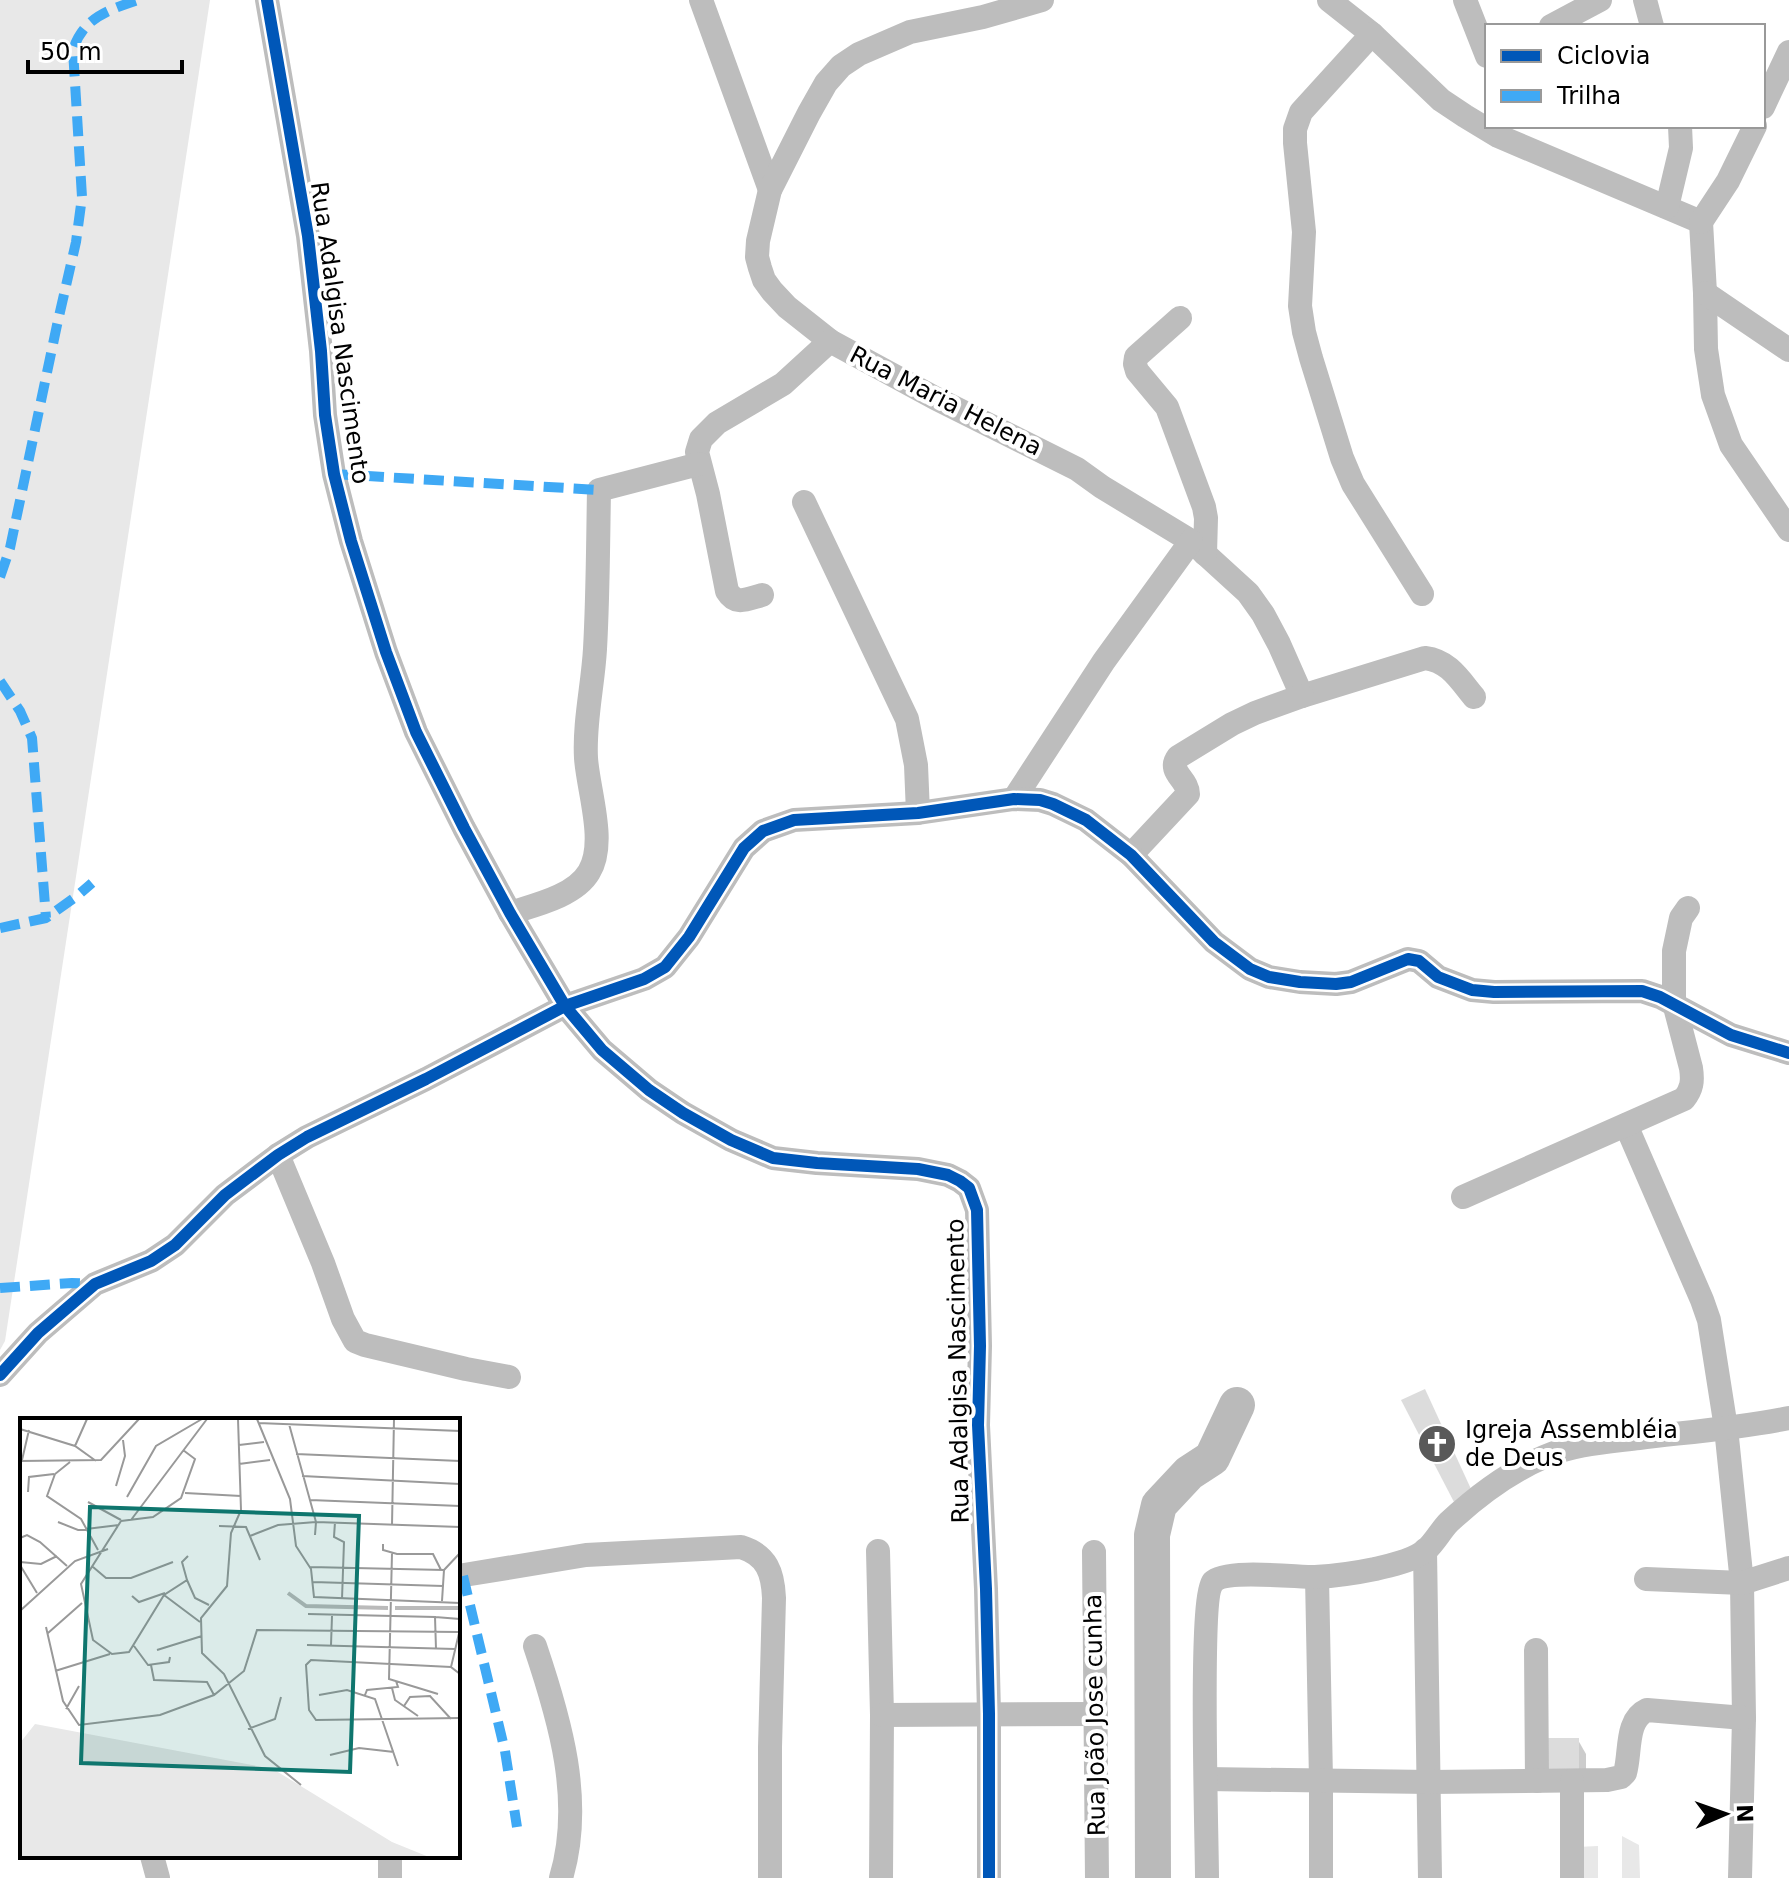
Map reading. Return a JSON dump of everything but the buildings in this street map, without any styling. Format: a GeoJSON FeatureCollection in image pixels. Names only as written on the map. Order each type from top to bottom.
{"type":"FeatureCollection","features":[{"type":"Feature","properties":{"kind":"street","name":"Rua Adalgisa Nascimento"},"geometry":{"type":"LineString","coordinates":[[267,0],[308,236],[325,415],[334,474],[348,528],[386,652],[416,732],[510,913],[565,1006],[602,1050],[649,1090],[683,1113],[773,1158],[918,1169],[948,1175],[969,1188],[977,1210],[978,1425],[989,1714],[989,1878]]}},
{"type":"Feature","properties":{"kind":"street"},"geometry":{"type":"LineString","coordinates":[[701,0],[770,190]]}},
{"type":"Feature","properties":{"kind":"street","name":"Rua Maria Helena"},"geometry":{"type":"LineString","coordinates":[[1042,0],[983,17],[910,32],[859,54],[841,66],[826,83],[770,190],[758,241],[757,257],[764,280],[787,307],[830,341],[1077,469],[1198,547],[1248,593],[1263,614],[1302,696]]}},
{"type":"Feature","properties":{"kind":"street"},"geometry":{"type":"LineString","coordinates":[[1329,0],[1372,34],[1441,100],[1485,124]]}},
{"type":"Feature","properties":{"kind":"street"},"geometry":{"type":"LineString","coordinates":[[1465,0],[1485,51]]}},
{"type":"Feature","properties":{"kind":"street"},"geometry":{"type":"LineString","coordinates":[[1555,24],[1600,0]]}},
{"type":"Feature","properties":{"kind":"street"},"geometry":{"type":"LineString","coordinates":[[1645,0],[1651,24]]}},
{"type":"Feature","properties":{"kind":"street"},"geometry":{"type":"LineString","coordinates":[[1372,34],[1301,112],[1295,129],[1304,232],[1300,306],[1304,332],[1342,458],[1353,484],[1422,594]]}},
{"type":"Feature","properties":{"kind":"street"},"geometry":{"type":"LineString","coordinates":[[1765,103],[1789,52]]}},
{"type":"Feature","properties":{"kind":"street"},"geometry":{"type":"LineString","coordinates":[[1667,207],[1681,148],[1680,128]]}},
{"type":"Feature","properties":{"kind":"street"},"geometry":{"type":"LineString","coordinates":[[1754,128],[1728,181],[1701,222],[1706,349],[1713,395],[1731,445],[1789,530]]}},
{"type":"Feature","properties":{"kind":"street"},"geometry":{"type":"LineString","coordinates":[[1498,131],[1701,222]]}},
{"type":"Feature","properties":{"kind":"street"},"geometry":{"type":"LineString","coordinates":[[1705,293],[1789,350]]}},
{"type":"Feature","properties":{"kind":"street"},"geometry":{"type":"LineString","coordinates":[[1014,799],[1104,661],[1198,547],[1206,518],[1204,507],[1167,407],[1137,371],[1135,364],[1136,357],[1180,318]]}},
{"type":"Feature","properties":{"kind":"street"},"geometry":{"type":"LineString","coordinates":[[762,595],[738,600],[727,591],[697,447],[706,432],[717,423],[783,384],[830,341]]}},
{"type":"Feature","properties":{"kind":"street"},"geometry":{"type":"LineString","coordinates":[[510,913],[565,893],[585,878],[595,859],[595,814],[586,751],[595,648],[599,490],[699,464]]}},
{"type":"Feature","properties":{"kind":"street"},"geometry":{"type":"LineString","coordinates":[[804,502],[907,719],[916,765],[918,813]]}},
{"type":"Feature","properties":{"kind":"street"},"geometry":{"type":"LineString","coordinates":[[1131,855],[1188,794],[1188,786],[1174,768],[1178,757],[1255,713],[1425,658],[1448,666],[1474,697]]}},
{"type":"Feature","properties":{"kind":"street"},"geometry":{"type":"LineString","coordinates":[[0,1375],[38,1333],[95,1284],[151,1261],[175,1245],[225,1195],[307,1137],[565,1006],[644,979],[665,967],[689,937],[744,848],[763,831],[794,820],[918,813],[1014,799],[1040,800],[1086,820],[1131,855],[1214,942],[1243,964],[1269,977],[1336,984],[1351,982],[1408,959],[1419,961],[1438,977],[1472,990],[1642,991],[1674,1003],[1731,1035],[1789,1053]]}},
{"type":"Feature","properties":{"kind":"street"},"geometry":{"type":"LineString","coordinates":[[1463,1197],[1684,1099],[1691,1091],[1693,1078],[1674,1003],[1674,951],[1681,918],[1688,908]]}},
{"type":"Feature","properties":{"kind":"street"},"geometry":{"type":"LineString","coordinates":[[1626,1125],[1709,1320],[1726,1428],[1742,1583],[1744,1718],[1740,1878]]}},
{"type":"Feature","properties":{"kind":"street"},"geometry":{"type":"LineString","coordinates":[[278,1155],[343,1319],[355,1341],[509,1377]]}},
{"type":"Feature","properties":{"kind":"street"},"geometry":{"type":"LineString","coordinates":[[1207,1878],[1205,1666],[1208,1601],[1212,1583],[1234,1574],[1317,1577],[1394,1564],[1425,1550],[1447,1524],[1508,1475],[1549,1455],[1601,1442],[1789,1418]]}},
{"type":"Feature","properties":{"kind":"street"},"geometry":{"type":"LineString","coordinates":[[460,1576],[586,1555],[741,1547],[760,1557],[773,1578],[774,1598],[770,1878]]}},
{"type":"Feature","properties":{"kind":"street"},"geometry":{"type":"LineString","coordinates":[[1425,1550],[1430,1878]]}},
{"type":"Feature","properties":{"kind":"street"},"geometry":{"type":"LineString","coordinates":[[878,1551],[882,1715],[881,1878]]}},
{"type":"Feature","properties":{"kind":"street","name":"Rua João Jose cunha"},"geometry":{"type":"LineString","coordinates":[[1094,1552],[1097,1878]]}},
{"type":"Feature","properties":{"kind":"street"},"geometry":{"type":"LineString","coordinates":[[1646,1579],[1742,1583],[1789,1568]]}},
{"type":"Feature","properties":{"kind":"street"},"geometry":{"type":"LineString","coordinates":[[1317,1577],[1321,1878]]}},
{"type":"Feature","properties":{"kind":"street"},"geometry":{"type":"LineString","coordinates":[[535,1646],[552,1695],[571,1801],[571,1838],[561,1878]]}},
{"type":"Feature","properties":{"kind":"street"},"geometry":{"type":"LineString","coordinates":[[1536,1650],[1537,1781]]}},
{"type":"Feature","properties":{"kind":"street"},"geometry":{"type":"LineString","coordinates":[[1206,1779],[1429,1782],[1607,1780],[1625,1773],[1635,1719],[1642,1711],[1744,1718]]}},
{"type":"Feature","properties":{"kind":"street"},"geometry":{"type":"LineString","coordinates":[[882,1715],[1096,1714]]}},
{"type":"Feature","properties":{"kind":"street"},"geometry":{"type":"LineString","coordinates":[[1572,1781],[1572,1878]]}},
{"type":"Feature","properties":{"kind":"street"},"geometry":{"type":"LineString","coordinates":[[153,1858],[158,1878]]}},
{"type":"Feature","properties":{"kind":"shaded area"},"geometry":{"type":"Polygon","coordinates":[[[0,0],[210,0],[5,1341],[0,1350],[0,0]]]}},
{"type":"Feature","properties":{"kind":"shaded area"},"geometry":{"type":"Polygon","coordinates":[[[1622,1836],[1639,1845],[1640,1878],[1622,1878],[1622,1836]]]}},
{"type":"Feature","properties":{"kind":"shaded area"},"geometry":{"type":"Polygon","coordinates":[[[1598,1846],[1598,1878],[1576,1878],[1577,1847],[1598,1846]]]}},
{"type":"Feature","properties":{"kind":"waterway"},"geometry":{"type":"LineString","coordinates":[[1153,1878],[1152,1535],[1159,1505],[1189,1473],[1212,1458],[1237,1405]]}},
{"type":"Feature","properties":{"kind":"marked path"},"geometry":{"type":"LineString","coordinates":[[0,577],[10,548],[76,242],[82,197],[73,50],[77,39],[90,23],[107,12],[138,0]]}},
{"type":"Feature","properties":{"kind":"marked path"},"geometry":{"type":"LineString","coordinates":[[334,474],[599,490]]}},
{"type":"Feature","properties":{"kind":"marked path"},"geometry":{"type":"LineString","coordinates":[[0,681],[20,711],[32,738],[46,918]]}},
{"type":"Feature","properties":{"kind":"marked path"},"geometry":{"type":"LineString","coordinates":[[0,928],[46,918],[92,883]]}},
{"type":"Feature","properties":{"kind":"marked path"},"geometry":{"type":"LineString","coordinates":[[0,1288],[95,1284]]}},
{"type":"Feature","properties":{"kind":"marked path"},"geometry":{"type":"LineString","coordinates":[[463,1576],[505,1751],[517,1827]]}},
{"type":"Feature","properties":{"kind":"cycle path"},"geometry":{"type":"LineString","coordinates":[[267,0],[308,236],[325,415],[334,474],[351,541],[386,652],[416,732],[510,913],[565,1006],[602,1050],[649,1090],[683,1113],[731,1140],[773,1158],[918,1169],[948,1175],[969,1188],[977,1210],[978,1425],[989,1714],[989,1878]]}},
{"type":"Feature","properties":{"kind":"cycle path"},"geometry":{"type":"LineString","coordinates":[[0,1375],[38,1333],[95,1284],[151,1261],[175,1245],[225,1195],[307,1137],[565,1006],[644,979],[665,967],[689,937],[744,848],[763,831],[794,820],[918,813],[1014,799],[1040,800],[1086,820],[1131,855],[1214,942],[1250,969],[1269,977],[1336,984],[1351,982],[1408,959],[1419,961],[1438,977],[1472,990],[1642,991],[1660,997],[1731,1035],[1789,1053]]}},
{"type":"Feature","properties":{"kind":"place","name":"Igreja Assembléia de Deus"},"geometry":{"type":"Point","coordinates":[1437,1444]}}]}
